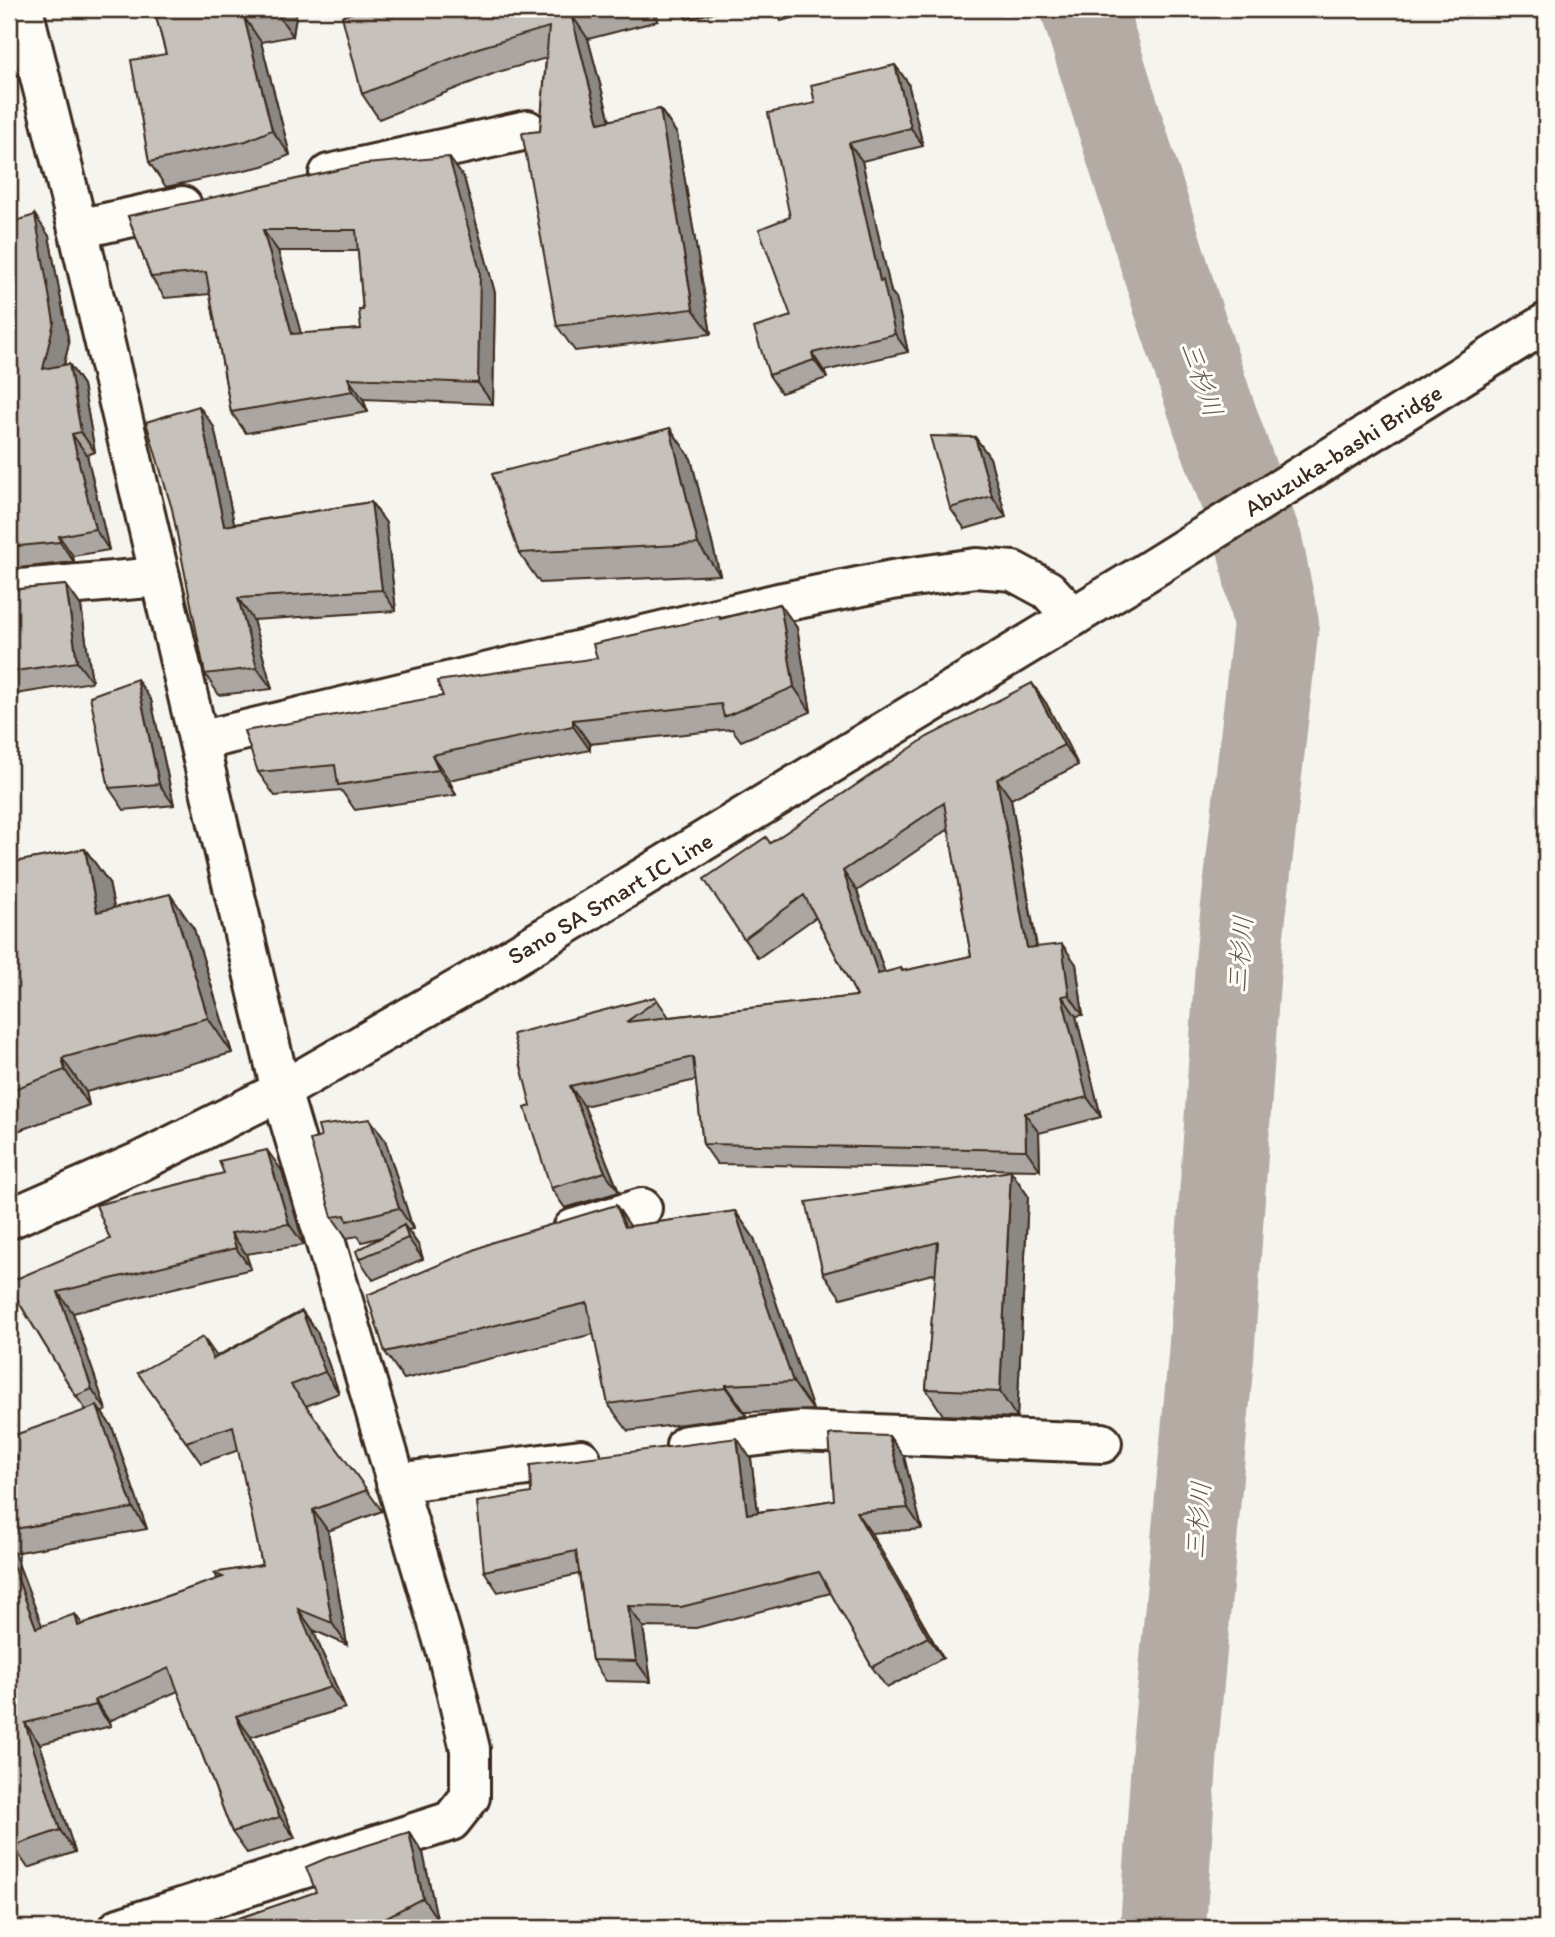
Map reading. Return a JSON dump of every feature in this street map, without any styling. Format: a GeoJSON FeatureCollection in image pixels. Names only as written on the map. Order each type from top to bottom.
{"type":"FeatureCollection","features":[{"type":"Feature","properties":{"kind":"street"},"geometry":{"type":"LineString","coordinates":[[23,9],[78,229],[281,1091],[447,1657],[470,1749],[470,1797],[451,1821],[119,1928]]}},
{"type":"Feature","properties":{"kind":"street"},"geometry":{"type":"LineString","coordinates":[[295,181],[527,130]]}},
{"type":"Feature","properties":{"kind":"street"},"geometry":{"type":"LineString","coordinates":[[78,229],[214,199]]}},
{"type":"Feature","properties":{"kind":"street","name":"Abuzuka-bashi Bridge"},"geometry":{"type":"LineString","coordinates":[[1193,544],[1546,323]]}},
{"type":"Feature","properties":{"kind":"street","name":"Sano SA Smart IC Line"},"geometry":{"type":"LineString","coordinates":[[9,1219],[139,1162],[281,1091],[493,970],[1193,544]]}},
{"type":"Feature","properties":{"kind":"street"},"geometry":{"type":"LineString","coordinates":[[199,741],[769,606],[892,580],[976,568],[1013,571],[1048,590],[1073,617]]}},
{"type":"Feature","properties":{"kind":"street"},"geometry":{"type":"LineString","coordinates":[[9,590],[160,577]]}},
{"type":"Feature","properties":{"kind":"street"},"geometry":{"type":"LineString","coordinates":[[542,1238],[642,1208]]}},
{"type":"Feature","properties":{"kind":"street"},"geometry":{"type":"LineString","coordinates":[[346,1315],[382,1300]]}},
{"type":"Feature","properties":{"kind":"street"},"geometry":{"type":"LineString","coordinates":[[651,1450],[799,1431],[1102,1443]]}},
{"type":"Feature","properties":{"kind":"street"},"geometry":{"type":"LineString","coordinates":[[396,1483],[611,1455]]}},
{"type":"Feature","properties":{"kind":"building"},"geometry":{"type":"Polygon","coordinates":[[[154,9],[276,9],[244,17],[272,130],[246,141],[149,162],[131,60],[166,54],[154,9]]]}},
{"type":"Feature","properties":{"kind":"building"},"geometry":{"type":"Polygon","coordinates":[[[366,9],[590,9],[571,14],[599,123],[660,109],[693,309],[557,326],[522,133],[540,131],[549,27],[478,48],[362,94],[342,16],[366,9]]]}},
{"type":"Feature","properties":{"kind":"building"},"geometry":{"type":"Polygon","coordinates":[[[895,65],[911,128],[849,143],[880,281],[883,280],[895,334],[812,353],[814,360],[769,375],[754,328],[791,316],[759,229],[790,217],[768,113],[815,103],[811,85],[895,65]]]}},
{"type":"Feature","properties":{"kind":"building"},"geometry":{"type":"Polygon","coordinates":[[[449,157],[480,271],[478,383],[348,378],[353,391],[231,412],[206,272],[151,277],[128,216],[365,164],[449,157]],[[263,230],[292,334],[361,329],[359,310],[363,310],[356,230],[263,230]]]}},
{"type":"Feature","properties":{"kind":"building"},"geometry":{"type":"Polygon","coordinates":[[[35,215],[54,322],[43,369],[69,364],[81,432],[72,434],[95,529],[59,536],[60,542],[9,547],[9,223],[35,215]]]}},
{"type":"Feature","properties":{"kind":"building"},"geometry":{"type":"Polygon","coordinates":[[[199,406],[224,526],[371,502],[382,590],[238,598],[257,668],[205,674],[172,509],[146,422],[199,406]]]}},
{"type":"Feature","properties":{"kind":"building"},"geometry":{"type":"Polygon","coordinates":[[[670,428],[698,544],[519,553],[492,474],[670,428]]]}},
{"type":"Feature","properties":{"kind":"building"},"geometry":{"type":"Polygon","coordinates":[[[930,436],[975,437],[992,496],[950,508],[930,436]]]}},
{"type":"Feature","properties":{"kind":"building"},"geometry":{"type":"Polygon","coordinates":[[[66,585],[77,662],[9,672],[9,590],[66,585]]]}},
{"type":"Feature","properties":{"kind":"building"},"geometry":{"type":"Polygon","coordinates":[[[780,604],[794,687],[724,717],[721,704],[573,720],[573,726],[432,755],[439,770],[338,785],[335,765],[258,772],[244,731],[443,696],[437,681],[597,658],[593,644],[719,616],[720,619],[780,604]]]}},
{"type":"Feature","properties":{"kind":"building"},"geometry":{"type":"Polygon","coordinates":[[[137,679],[159,784],[109,788],[90,696],[137,679]]]}},
{"type":"Feature","properties":{"kind":"building"},"geometry":{"type":"Polygon","coordinates":[[[1032,683],[1064,745],[997,779],[1027,948],[1062,944],[1069,995],[1062,996],[1087,1097],[1025,1113],[1026,1150],[703,1144],[693,1057],[570,1086],[605,1172],[551,1188],[525,1108],[531,1106],[513,1034],[655,997],[657,1000],[626,1022],[857,996],[804,895],[744,939],[704,879],[766,837],[770,843],[927,737],[1032,683]],[[944,803],[843,871],[878,974],[971,956],[944,803]]]}},
{"type":"Feature","properties":{"kind":"building"},"geometry":{"type":"Polygon","coordinates":[[[85,849],[97,912],[170,894],[208,1018],[62,1058],[65,1070],[9,1091],[9,863],[85,849]]]}},
{"type":"Feature","properties":{"kind":"building"},"geometry":{"type":"Polygon","coordinates":[[[370,1119],[399,1208],[347,1221],[345,1215],[332,1217],[310,1140],[321,1137],[318,1126],[370,1119]]]}},
{"type":"Feature","properties":{"kind":"building"},"geometry":{"type":"Polygon","coordinates":[[[267,1150],[289,1224],[231,1233],[236,1248],[58,1292],[92,1389],[76,1396],[9,1282],[110,1239],[96,1205],[224,1173],[219,1161],[267,1150]]]}},
{"type":"Feature","properties":{"kind":"building"},"geometry":{"type":"Polygon","coordinates":[[[1011,1171],[1000,1392],[926,1389],[938,1242],[823,1273],[806,1202],[1011,1171]]]}},
{"type":"Feature","properties":{"kind":"building"},"geometry":{"type":"Polygon","coordinates":[[[616,1205],[625,1227],[735,1211],[793,1382],[726,1385],[726,1388],[608,1404],[587,1303],[385,1352],[367,1295],[493,1242],[616,1205]]]}},
{"type":"Feature","properties":{"kind":"building"},"geometry":{"type":"Polygon","coordinates":[[[404,1225],[408,1238],[359,1259],[356,1251],[404,1225]]]}},
{"type":"Feature","properties":{"kind":"building"},"geometry":{"type":"Polygon","coordinates":[[[302,1311],[325,1372],[291,1385],[367,1490],[313,1510],[332,1623],[298,1609],[331,1687],[236,1716],[280,1817],[232,1832],[169,1668],[95,1700],[96,1705],[25,1723],[60,1830],[13,1846],[9,1835],[9,1556],[36,1628],[75,1614],[78,1626],[223,1577],[214,1573],[262,1565],[233,1426],[186,1442],[138,1373],[203,1337],[213,1359],[302,1311]]]}},
{"type":"Feature","properties":{"kind":"building"},"geometry":{"type":"Polygon","coordinates":[[[97,1406],[133,1508],[9,1530],[9,1462],[17,1459],[9,1437],[97,1406]]]}},
{"type":"Feature","properties":{"kind":"building"},"geometry":{"type":"Polygon","coordinates":[[[829,1435],[889,1436],[908,1508],[856,1512],[928,1637],[872,1667],[819,1572],[681,1607],[628,1606],[636,1661],[592,1660],[576,1551],[484,1571],[477,1502],[531,1493],[530,1465],[737,1438],[747,1514],[834,1500],[829,1435]]]}},
{"type":"Feature","properties":{"kind":"building"},"geometry":{"type":"Polygon","coordinates":[[[409,1832],[423,1898],[366,1928],[210,1928],[316,1892],[306,1867],[409,1832]]]}},
{"type":"Feature","properties":{"kind":"waterway","name":"三杉川"},"geometry":{"type":"LineString","coordinates":[[1084,9],[1176,303],[1260,545],[1276,624],[1239,951],[1211,1357],[1175,1747],[1163,1928]]}}]}
